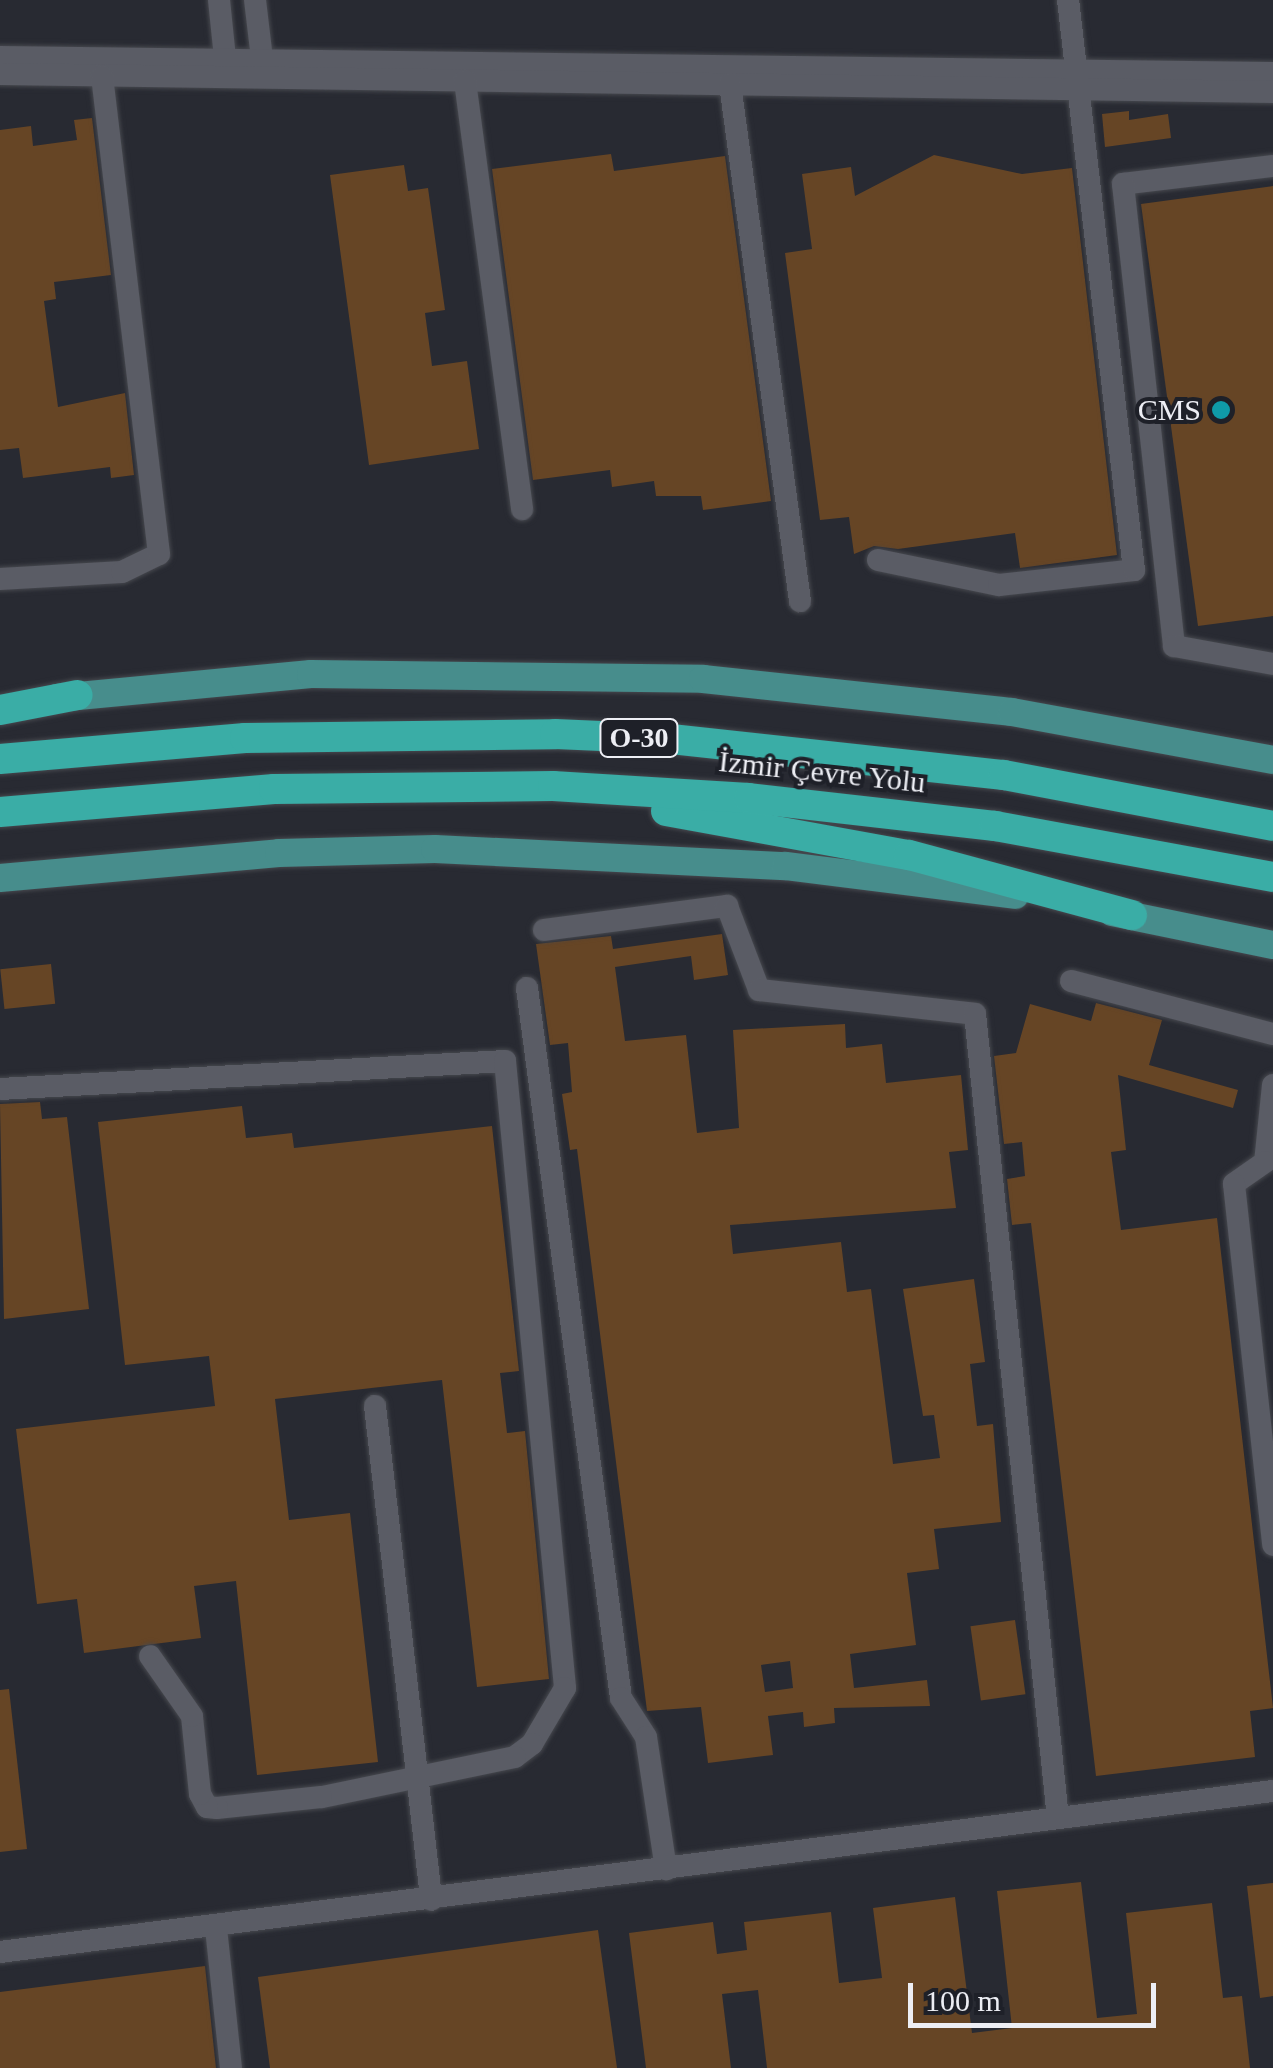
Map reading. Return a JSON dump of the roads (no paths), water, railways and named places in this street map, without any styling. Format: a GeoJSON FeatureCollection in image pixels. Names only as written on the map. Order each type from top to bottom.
{"type":"FeatureCollection","features":[{"type":"Feature","properties":{"kind":"highway"},"geometry":{"type":"LineString","coordinates":[[0,706],[78,696]]}},
{"type":"Feature","properties":{"kind":"highway","name":"İzmir Çevre Yolu"},"geometry":{"type":"LineString","coordinates":[[0,759],[246,738],[555,734],[671,739],[1004,775],[1273,826]]}},
{"type":"Feature","properties":{"kind":"highway"},"geometry":{"type":"LineString","coordinates":[[445,782],[733,820],[1002,876],[1132,915]]}},
{"type":"Feature","properties":{"kind":"highway","name":"İzmir Çevre Yolu"},"geometry":{"type":"LineString","coordinates":[[0,812],[164,795],[445,782],[847,808],[995,826],[1273,877]]}},
{"type":"Feature","properties":{"kind":"main road"},"geometry":{"type":"LineString","coordinates":[[78,696],[312,674],[703,679],[1012,712],[1273,760]]}},
{"type":"Feature","properties":{"kind":"main road"},"geometry":{"type":"LineString","coordinates":[[0,878],[279,853],[593,853],[786,866],[1132,915],[1273,945]]}},
{"type":"Feature","properties":{"kind":"street"},"geometry":{"type":"LineString","coordinates":[[220,0],[225,58]]}},
{"type":"Feature","properties":{"kind":"street"},"geometry":{"type":"LineString","coordinates":[[255,0],[262,59]]}},
{"type":"Feature","properties":{"kind":"street"},"geometry":{"type":"LineString","coordinates":[[878,560],[999,585],[1134,570],[1068,0]]}},
{"type":"Feature","properties":{"kind":"street"},"geometry":{"type":"LineString","coordinates":[[0,57],[225,58],[1075,79],[1273,92]]}},
{"type":"Feature","properties":{"kind":"street"},"geometry":{"type":"LineString","coordinates":[[0,74],[730,84],[1273,73]]}},
{"type":"Feature","properties":{"kind":"street"},"geometry":{"type":"LineString","coordinates":[[0,579],[122,572],[159,554],[102,76]]}},
{"type":"Feature","properties":{"kind":"street"},"geometry":{"type":"LineString","coordinates":[[465,81],[522,510]]}},
{"type":"Feature","properties":{"kind":"street"},"geometry":{"type":"LineString","coordinates":[[730,84],[800,601]]}},
{"type":"Feature","properties":{"kind":"street"},"geometry":{"type":"LineString","coordinates":[[1273,166],[1123,184],[1174,646],[1273,664]]}},
{"type":"Feature","properties":{"kind":"street"},"geometry":{"type":"LineString","coordinates":[[544,930],[728,906],[759,990],[975,1014],[1058,1818]]}},
{"type":"Feature","properties":{"kind":"street"},"geometry":{"type":"LineString","coordinates":[[1070,981],[1273,1034]]}},
{"type":"Feature","properties":{"kind":"street"},"geometry":{"type":"LineString","coordinates":[[528,988],[620,1698],[646,1737],[666,1869]]}},
{"type":"Feature","properties":{"kind":"street"},"geometry":{"type":"LineString","coordinates":[[0,1089],[505,1061],[565,1688],[532,1744],[515,1757],[320,1797],[207,1807],[192,1716],[150,1656]]}},
{"type":"Feature","properties":{"kind":"street"},"geometry":{"type":"LineString","coordinates":[[1273,1085],[1265,1162],[1234,1184],[1273,1545]]}},
{"type":"Feature","properties":{"kind":"street"},"geometry":{"type":"LineString","coordinates":[[375,1406],[430,1900]]}},
{"type":"Feature","properties":{"kind":"street"},"geometry":{"type":"LineString","coordinates":[[0,1952],[216,1928],[1273,1790]]}},
{"type":"Feature","properties":{"kind":"street"},"geometry":{"type":"LineString","coordinates":[[216,1928],[231,2068]]}},
{"type":"Feature","properties":{"kind":"place","name":"CMS"},"geometry":{"type":"Point","coordinates":[1221,410]}}]}
